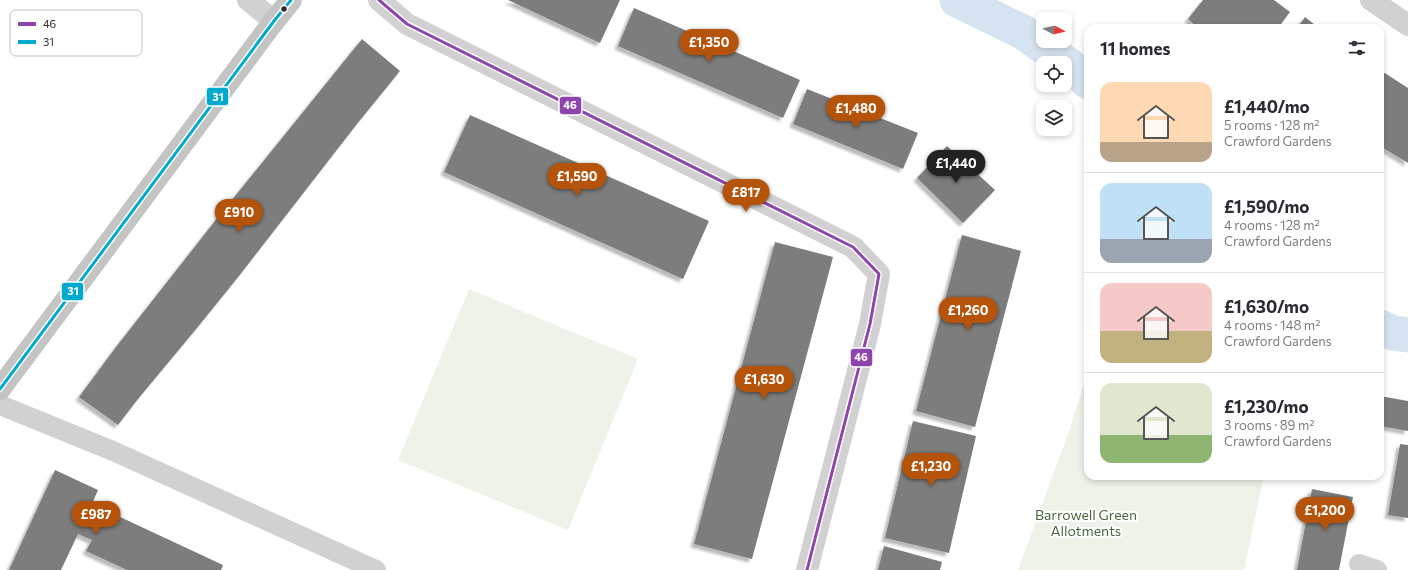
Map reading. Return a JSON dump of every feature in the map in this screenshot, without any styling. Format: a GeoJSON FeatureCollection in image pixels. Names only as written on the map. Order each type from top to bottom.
{"type":"FeatureCollection","features":[{"type":"Feature","properties":{"kind":"main road"},"geometry":{"type":"LineString","coordinates":[[0,389],[291,0]]}},
{"type":"Feature","properties":{"kind":"street"},"geometry":{"type":"LineString","coordinates":[[248,0],[274,21]]}},
{"type":"Feature","properties":{"kind":"street"},"geometry":{"type":"LineString","coordinates":[[379,0],[407,24],[853,247],[879,274],[870,324],[807,570]]}},
{"type":"Feature","properties":{"kind":"street"},"geometry":{"type":"LineString","coordinates":[[1371,0],[1408,25]]}},
{"type":"Feature","properties":{"kind":"lane"},"geometry":{"type":"LineString","coordinates":[[0,405],[113,451],[376,570]]}},
{"type":"Feature","properties":{"kind":"green space"},"geometry":{"type":"Polygon","coordinates":[[[469,289],[638,359],[568,530],[398,460],[469,289]]]}},
{"type":"Feature","properties":{"kind":"green space","name":"Barrowell Green Allotments"},"geometry":{"type":"Polygon","coordinates":[[[1084,384],[1084,480],[1263,480],[1244,570],[1018,570],[1068,434],[1084,384]]]}},
{"type":"Feature","properties":{"kind":"building"},"geometry":{"type":"Polygon","coordinates":[[[508,0],[620,0],[600,43],[508,0]]]}},
{"type":"Feature","properties":{"kind":"building"},"geometry":{"type":"Polygon","coordinates":[[[1203,0],[1274,0],[1290,12],[1281,24],[1194,24],[1188,19],[1203,0]]]}},
{"type":"Feature","properties":{"kind":"building"},"geometry":{"type":"Polygon","coordinates":[[[634,8],[800,80],[783,118],[618,46],[634,8]]]}},
{"type":"Feature","properties":{"kind":"building"},"geometry":{"type":"Polygon","coordinates":[[[1305,17],[1314,24],[1300,24],[1305,17]]]}},
{"type":"Feature","properties":{"kind":"building"},"geometry":{"type":"Polygon","coordinates":[[[362,39],[400,71],[239,276],[118,425],[79,397],[116,347],[215,221],[362,39]]]}},
{"type":"Feature","properties":{"kind":"building"},"geometry":{"type":"Polygon","coordinates":[[[1384,73],[1408,88],[1408,163],[1384,148],[1384,73]]]}},
{"type":"Feature","properties":{"kind":"building"},"geometry":{"type":"Polygon","coordinates":[[[807,89],[918,133],[903,169],[793,124],[807,89]]]}},
{"type":"Feature","properties":{"kind":"building"},"geometry":{"type":"Polygon","coordinates":[[[470,115],[709,221],[683,279],[444,172],[470,115]]]}},
{"type":"Feature","properties":{"kind":"building"},"geometry":{"type":"Polygon","coordinates":[[[947,146],[995,190],[963,223],[917,178],[947,146]]]}},
{"type":"Feature","properties":{"kind":"building"},"geometry":{"type":"Polygon","coordinates":[[[962,235],[1021,251],[975,427],[916,411],[962,235]]]}},
{"type":"Feature","properties":{"kind":"building"},"geometry":{"type":"Polygon","coordinates":[[[775,242],[833,257],[752,559],[694,544],[775,242]]]}},
{"type":"Feature","properties":{"kind":"building"},"geometry":{"type":"Polygon","coordinates":[[[1384,397],[1408,401],[1408,431],[1384,427],[1384,397]]]}},
{"type":"Feature","properties":{"kind":"building"},"geometry":{"type":"Polygon","coordinates":[[[913,421],[976,436],[949,553],[885,538],[913,421]]]}},
{"type":"Feature","properties":{"kind":"building"},"geometry":{"type":"Polygon","coordinates":[[[1400,444],[1408,445],[1408,518],[1388,515],[1400,444]]]}},
{"type":"Feature","properties":{"kind":"building"},"geometry":{"type":"Polygon","coordinates":[[[55,470],[98,490],[88,513],[99,518],[103,509],[223,565],[221,570],[127,570],[86,551],[92,540],[78,534],[61,570],[9,570],[55,470]]]}},
{"type":"Feature","properties":{"kind":"building"},"geometry":{"type":"Polygon","coordinates":[[[1312,489],[1353,497],[1339,570],[1297,570],[1312,489]]]}},
{"type":"Feature","properties":{"kind":"building"},"geometry":{"type":"Polygon","coordinates":[[[884,546],[942,562],[940,570],[878,570],[884,546]]]}},
{"type":"Feature","properties":{"kind":"waterway"},"geometry":{"type":"LineString","coordinates":[[957,0],[1023,32],[1084,78]]}},
{"type":"Feature","properties":{"kind":"waterway"},"geometry":{"type":"LineString","coordinates":[[1384,329],[1393,333],[1408,335]]}},
{"type":"Feature","properties":{"kind":"transit line","name":"31"},"geometry":{"type":"LineString","coordinates":[[0,389],[291,0]]}},
{"type":"Feature","properties":{"kind":"transit line","name":"46"},"geometry":{"type":"LineString","coordinates":[[379,0],[407,24],[853,247],[879,274],[870,324],[807,570]]}}]}
